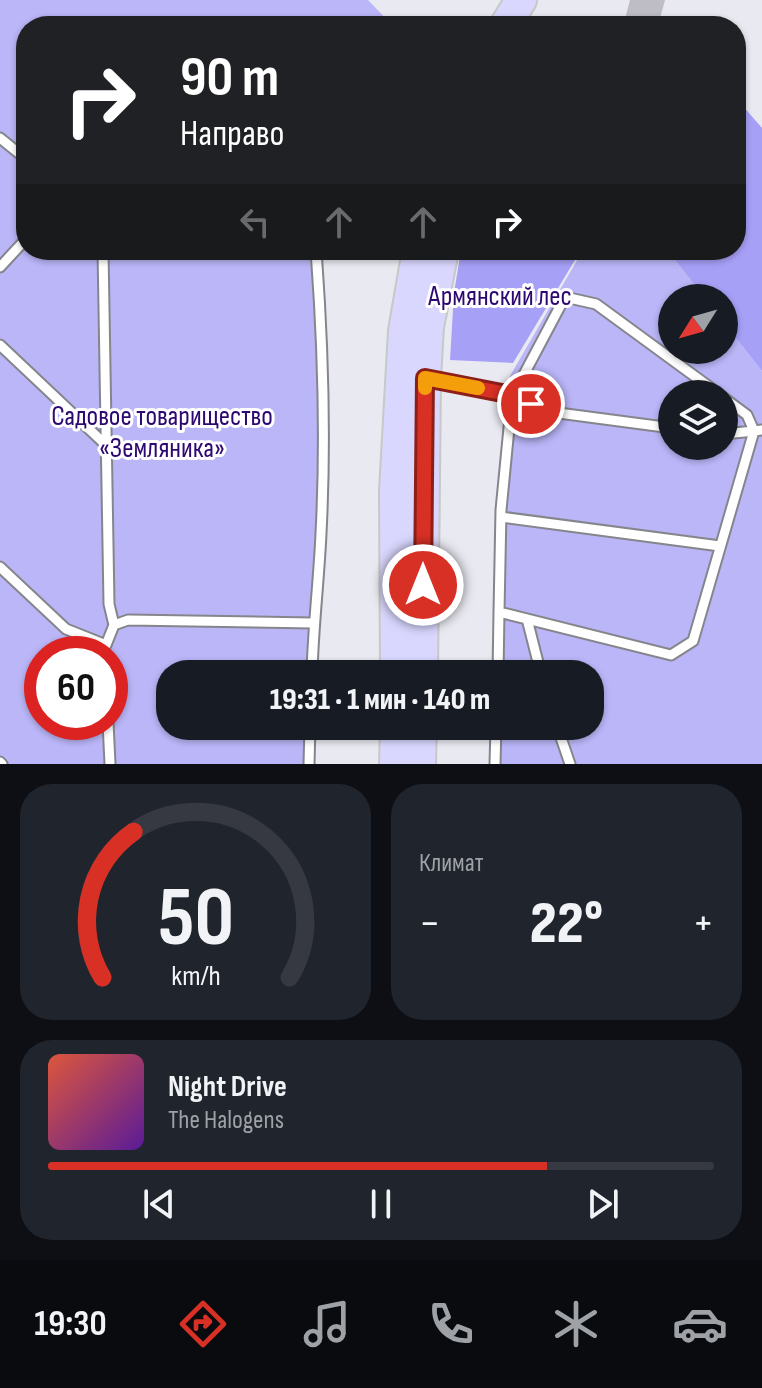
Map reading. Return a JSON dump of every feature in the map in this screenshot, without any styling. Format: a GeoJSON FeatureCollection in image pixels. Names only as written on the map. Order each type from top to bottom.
{"type":"FeatureCollection","features":[{"type":"Feature","properties":{"kind":"main road"},"geometry":{"type":"LineString","coordinates":[[396,660],[395,491],[403,345],[416,260]]}},
{"type":"Feature","properties":{"kind":"main road"},"geometry":{"type":"LineString","coordinates":[[422,660],[425,378],[428,327],[441,260]]}},
{"type":"Feature","properties":{"kind":"main road"},"geometry":{"type":"LineString","coordinates":[[395,764],[396,740]]}},
{"type":"Feature","properties":{"kind":"main road"},"geometry":{"type":"LineString","coordinates":[[420,764],[421,740]]}},
{"type":"Feature","properties":{"kind":"lane"},"geometry":{"type":"LineString","coordinates":[[0,138],[16,151]]}},
{"type":"Feature","properties":{"kind":"lane"},"geometry":{"type":"LineString","coordinates":[[0,267],[16,250]]}},
{"type":"Feature","properties":{"kind":"lane"},"geometry":{"type":"LineString","coordinates":[[103,260],[109,604],[114,625],[110,636]]}},
{"type":"Feature","properties":{"kind":"lane"},"geometry":{"type":"LineString","coordinates":[[312,660],[324,434],[317,260]]}},
{"type":"Feature","properties":{"kind":"lane"},"geometry":{"type":"LineString","coordinates":[[498,660],[501,517],[512,397],[565,297],[596,304],[700,380]]}},
{"type":"Feature","properties":{"kind":"lane"},"geometry":{"type":"LineString","coordinates":[[0,345],[107,446]]}},
{"type":"Feature","properties":{"kind":"lane"},"geometry":{"type":"LineString","coordinates":[[425,378],[507,394],[551,412],[658,426]]}},
{"type":"Feature","properties":{"kind":"lane"},"geometry":{"type":"LineString","coordinates":[[738,408],[758,430]]}},
{"type":"Feature","properties":{"kind":"lane"},"geometry":{"type":"LineString","coordinates":[[499,612],[671,655],[693,641],[758,430]]}},
{"type":"Feature","properties":{"kind":"lane"},"geometry":{"type":"LineString","coordinates":[[738,432],[758,430]]}},
{"type":"Feature","properties":{"kind":"lane"},"geometry":{"type":"LineString","coordinates":[[501,517],[720,546]]}},
{"type":"Feature","properties":{"kind":"lane"},"geometry":{"type":"LineString","coordinates":[[0,567],[66,629],[79,636]]}},
{"type":"Feature","properties":{"kind":"lane"},"geometry":{"type":"LineString","coordinates":[[527,619],[537,660]]}},
{"type":"Feature","properties":{"kind":"lane"},"geometry":{"type":"LineString","coordinates":[[114,625],[128,620],[313,623]]}},
{"type":"Feature","properties":{"kind":"lane"},"geometry":{"type":"LineString","coordinates":[[109,740],[110,764]]}},
{"type":"Feature","properties":{"kind":"lane"},"geometry":{"type":"LineString","coordinates":[[309,764],[310,740]]}},
{"type":"Feature","properties":{"kind":"lane"},"geometry":{"type":"LineString","coordinates":[[495,764],[496,740]]}},
{"type":"Feature","properties":{"kind":"lane"},"geometry":{"type":"LineString","coordinates":[[562,740],[570,764]]}},
{"type":"Feature","properties":{"kind":"green space","name":"Садовое товарищество «Земляника»"},"geometry":{"type":"Polygon","coordinates":[[[0,0],[368,0],[383,16],[16,16],[16,260],[316,260],[324,434],[313,660],[156,660],[156,740],[310,740],[309,764],[0,764],[0,0]]]}},
{"type":"Feature","properties":{"kind":"green space"},"geometry":{"type":"Polygon","coordinates":[[[746,110],[762,128],[762,371],[738,341],[738,284],[694,284],[675,260],[746,260],[746,110]]]}},
{"type":"Feature","properties":{"kind":"green space","name":"Армянский лес"},"geometry":{"type":"Polygon","coordinates":[[[459,260],[575,260],[513,363],[450,360],[459,260]]]}},
{"type":"Feature","properties":{"kind":"green space"},"geometry":{"type":"Polygon","coordinates":[[[577,260],[675,260],[694,284],[658,284],[658,364],[738,364],[738,341],[762,371],[762,764],[500,764],[501,740],[604,740],[604,660],[502,660],[507,394],[510,376],[577,260]]]}},
{"type":"Feature","properties":{"kind":"building"},"geometry":{"type":"Polygon","coordinates":[[[630,0],[665,0],[661,16],[626,16],[630,0]]]}},
{"type":"Feature","properties":{"kind":"slow traffic"},"geometry":{"type":"LineString","coordinates":[[425,388],[425,378],[478,388]]}},
{"type":"Feature","properties":{"kind":"route"},"geometry":{"type":"LineString","coordinates":[[423,585],[425,378],[507,394],[531,404]]}}]}
